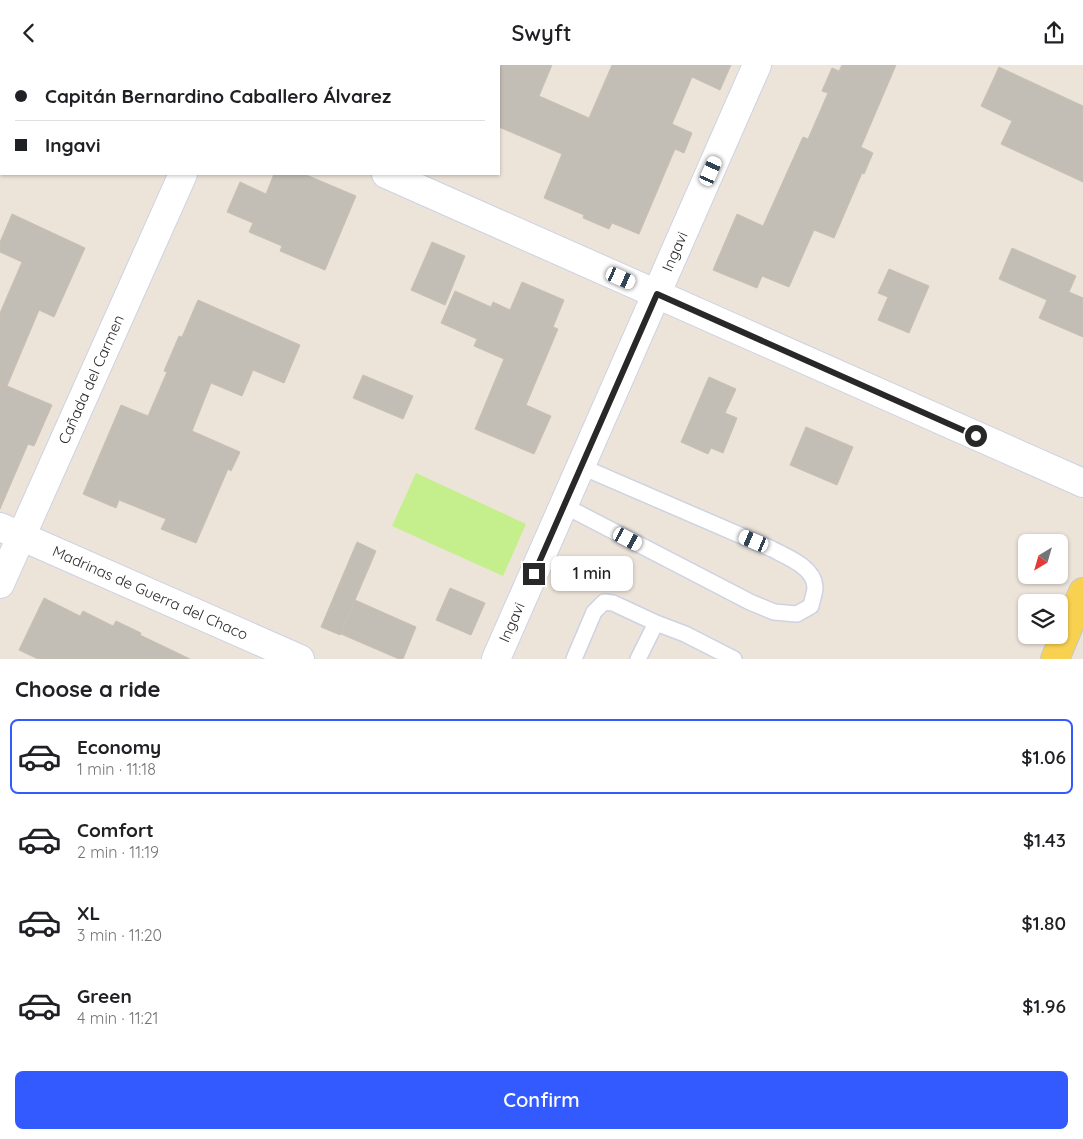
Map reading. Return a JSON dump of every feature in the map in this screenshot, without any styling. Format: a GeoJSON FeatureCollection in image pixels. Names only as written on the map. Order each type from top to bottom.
{"type":"FeatureCollection","features":[{"type":"Feature","properties":{"kind":"main road"},"geometry":{"type":"LineString","coordinates":[[1055,659],[1083,592]]}},
{"type":"Feature","properties":{"kind":"street","name":"Ingavi"},"geometry":{"type":"LineString","coordinates":[[496,659],[757,65]]}},
{"type":"Feature","properties":{"kind":"street","name":"Cañada del Carmen"},"geometry":{"type":"LineString","coordinates":[[0,584],[11,532],[183,175]]}},
{"type":"Feature","properties":{"kind":"street"},"geometry":{"type":"LineString","coordinates":[[388,175],[1083,483]]}},
{"type":"Feature","properties":{"kind":"street","name":"Madrinas de Guerra del Chaco"},"geometry":{"type":"LineString","coordinates":[[11,532],[300,659]]}},
{"type":"Feature","properties":{"kind":"lane"},"geometry":{"type":"LineString","coordinates":[[563,505],[750,602],[774,612],[798,614],[811,606],[815,587],[812,576],[795,561],[772,549],[580,467]]}},
{"type":"Feature","properties":{"kind":"lane"},"geometry":{"type":"LineString","coordinates":[[574,659],[594,612],[604,602],[613,603],[656,623],[685,633],[734,659]]}},
{"type":"Feature","properties":{"kind":"lane"},"geometry":{"type":"LineString","coordinates":[[638,659],[656,623]]}},
{"type":"Feature","properties":{"kind":"green space"},"geometry":{"type":"Polygon","coordinates":[[[416,473],[526,524],[503,576],[392,526],[416,473]]]}},
{"type":"Feature","properties":{"kind":"building"},"geometry":{"type":"Polygon","coordinates":[[[500,65],[552,65],[539,96],[589,118],[612,65],[731,65],[720,90],[692,77],[672,124],[692,133],[684,153],[675,149],[639,234],[612,223],[609,229],[583,218],[584,215],[544,198],[562,154],[500,127],[500,65]]]}},
{"type":"Feature","properties":{"kind":"building"},"geometry":{"type":"Polygon","coordinates":[[[842,65],[896,65],[861,147],[873,153],[864,174],[862,173],[834,238],[814,230],[789,287],[762,276],[757,288],[713,270],[737,214],[763,226],[803,137],[808,139],[828,93],[822,91],[832,68],[839,71],[842,65]]]}},
{"type":"Feature","properties":{"kind":"building"},"geometry":{"type":"Polygon","coordinates":[[[999,67],[1083,106],[1083,182],[1001,144],[1012,121],[981,106],[999,67]]]}},
{"type":"Feature","properties":{"kind":"building"},"geometry":{"type":"Polygon","coordinates":[[[274,175],[306,175],[356,196],[325,270],[280,251],[282,246],[249,232],[253,223],[227,212],[240,182],[266,194],[274,175]]]}},
{"type":"Feature","properties":{"kind":"building"},"geometry":{"type":"Polygon","coordinates":[[[12,214],[85,248],[54,317],[39,310],[7,386],[52,405],[34,446],[28,444],[0,509],[0,313],[22,262],[0,252],[0,242],[12,214]]]}},
{"type":"Feature","properties":{"kind":"building"},"geometry":{"type":"Polygon","coordinates":[[[432,242],[465,256],[445,305],[411,290],[432,242]]]}},
{"type":"Feature","properties":{"kind":"building"},"geometry":{"type":"Polygon","coordinates":[[[1012,248],[1076,276],[1069,292],[1083,298],[1083,337],[1039,318],[1047,300],[999,279],[1012,248]]]}},
{"type":"Feature","properties":{"kind":"building"},"geometry":{"type":"Polygon","coordinates":[[[889,269],[929,286],[909,333],[878,320],[888,297],[878,293],[889,269]]]}},
{"type":"Feature","properties":{"kind":"building"},"geometry":{"type":"Polygon","coordinates":[[[522,282],[564,300],[553,327],[558,329],[526,405],[551,416],[534,454],[475,429],[504,359],[474,346],[477,339],[441,323],[455,291],[491,307],[493,302],[510,310],[522,282]]]}},
{"type":"Feature","properties":{"kind":"building"},"geometry":{"type":"Polygon","coordinates":[[[198,300],[300,345],[284,383],[253,370],[242,396],[211,383],[192,431],[240,452],[231,471],[228,469],[196,543],[161,529],[166,519],[119,500],[116,508],[83,494],[121,405],[148,416],[167,372],[164,371],[179,336],[182,337],[198,300]]]}},
{"type":"Feature","properties":{"kind":"building"},"geometry":{"type":"Polygon","coordinates":[[[363,375],[413,396],[403,419],[353,398],[363,375]]]}},
{"type":"Feature","properties":{"kind":"building"},"geometry":{"type":"Polygon","coordinates":[[[709,377],[736,389],[725,413],[737,418],[723,453],[711,448],[708,454],[681,442],[709,377]]]}},
{"type":"Feature","properties":{"kind":"building"},"geometry":{"type":"Polygon","coordinates":[[[806,427],[853,447],[837,485],[790,465],[806,427]]]}},
{"type":"Feature","properties":{"kind":"building"},"geometry":{"type":"Polygon","coordinates":[[[357,542],[376,551],[340,635],[321,627],[357,542]]]}},
{"type":"Feature","properties":{"kind":"building"},"geometry":{"type":"Polygon","coordinates":[[[450,588],[485,603],[471,635],[436,620],[450,588]]]}},
{"type":"Feature","properties":{"kind":"building"},"geometry":{"type":"Polygon","coordinates":[[[44,598],[80,616],[83,611],[113,626],[116,621],[190,659],[38,659],[19,650],[44,598]]]}},
{"type":"Feature","properties":{"kind":"building"},"geometry":{"type":"Polygon","coordinates":[[[355,600],[416,627],[403,659],[341,634],[355,600]]]}},
{"type":"Feature","properties":{"kind":"route"},"geometry":{"type":"LineString","coordinates":[[534,574],[657,294],[976,436]]}}]}
